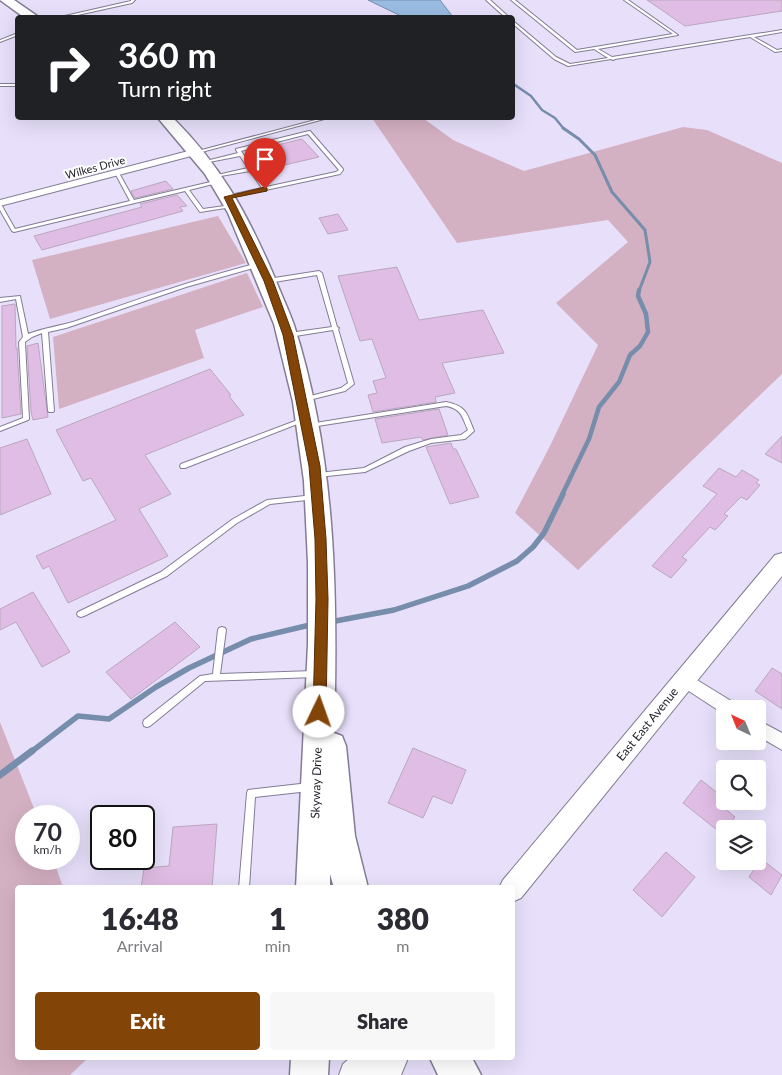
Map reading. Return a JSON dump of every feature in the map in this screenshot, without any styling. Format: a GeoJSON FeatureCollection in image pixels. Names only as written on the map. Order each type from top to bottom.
{"type":"FeatureCollection","features":[{"type":"Feature","properties":{"kind":"highway"},"geometry":{"type":"LineString","coordinates":[[6,0],[29,15]]}},
{"type":"Feature","properties":{"kind":"highway","name":"Skyway Drive"},"geometry":{"type":"LineString","coordinates":[[167,120],[217,178],[265,273],[288,335],[305,415],[316,486],[322,599],[322,674],[315,787],[313,885]]}},
{"type":"Feature","properties":{"kind":"highway"},"geometry":{"type":"LineString","coordinates":[[322,674],[331,747],[336,817],[342,858],[350,885]]}},
{"type":"Feature","properties":{"kind":"highway"},"geometry":{"type":"LineString","coordinates":[[309,1075],[310,1060]]}},
{"type":"Feature","properties":{"kind":"highway"},"geometry":{"type":"LineString","coordinates":[[451,1060],[462,1075]]}},
{"type":"Feature","properties":{"kind":"street","name":"Wilkes Drive"},"geometry":{"type":"LineString","coordinates":[[0,205],[117,173],[200,157]]}},
{"type":"Feature","properties":{"kind":"street","name":"East East Avenue"},"geometry":{"type":"LineString","coordinates":[[515,885],[782,561]]}},
{"type":"Feature","properties":{"kind":"street"},"geometry":{"type":"LineString","coordinates":[[684,679],[716,700]]}},
{"type":"Feature","properties":{"kind":"street"},"geometry":{"type":"LineString","coordinates":[[766,732],[782,742]]}},
{"type":"Feature","properties":{"kind":"street"},"geometry":{"type":"LineString","coordinates":[[354,1075],[368,1060]]}},
{"type":"Feature","properties":{"kind":"street"},"geometry":{"type":"LineString","coordinates":[[385,1075],[392,1060]]}},
{"type":"Feature","properties":{"kind":"lane"},"geometry":{"type":"LineString","coordinates":[[71,15],[132,2],[133,0]]}},
{"type":"Feature","properties":{"kind":"lane"},"geometry":{"type":"LineString","coordinates":[[488,0],[506,15]]}},
{"type":"Feature","properties":{"kind":"lane"},"geometry":{"type":"LineString","coordinates":[[513,0],[576,51],[676,35],[626,0]]}},
{"type":"Feature","properties":{"kind":"lane"},"geometry":{"type":"LineString","coordinates":[[515,23],[562,62],[569,65],[782,31]]}},
{"type":"Feature","properties":{"kind":"lane"},"geometry":{"type":"LineString","coordinates":[[0,42],[15,35]]}},
{"type":"Feature","properties":{"kind":"lane"},"geometry":{"type":"LineString","coordinates":[[750,36],[776,50],[782,50]]}},
{"type":"Feature","properties":{"kind":"lane"},"geometry":{"type":"LineString","coordinates":[[595,48],[613,59]]}},
{"type":"Feature","properties":{"kind":"lane"},"geometry":{"type":"LineString","coordinates":[[0,85],[15,85]]}},
{"type":"Feature","properties":{"kind":"lane"},"geometry":{"type":"LineString","coordinates":[[200,157],[266,133],[316,120]]}},
{"type":"Feature","properties":{"kind":"lane"},"geometry":{"type":"LineString","coordinates":[[186,189],[202,211],[265,189],[340,172],[341,170],[301,123]]}},
{"type":"Feature","properties":{"kind":"lane"},"geometry":{"type":"LineString","coordinates":[[265,189],[238,150],[309,132]]}},
{"type":"Feature","properties":{"kind":"lane"},"geometry":{"type":"LineString","coordinates":[[266,133],[273,141]]}},
{"type":"Feature","properties":{"kind":"lane"},"geometry":{"type":"LineString","coordinates":[[200,157],[241,154]]}},
{"type":"Feature","properties":{"kind":"lane"},"geometry":{"type":"LineString","coordinates":[[0,205],[14,232],[186,189],[251,169]]}},
{"type":"Feature","properties":{"kind":"lane"},"geometry":{"type":"LineString","coordinates":[[117,173],[133,202]]}},
{"type":"Feature","properties":{"kind":"lane"},"geometry":{"type":"LineString","coordinates":[[0,429],[26,419],[22,342],[26,337],[217,276],[265,273],[318,273],[336,328],[351,384],[305,415],[183,466]]}},
{"type":"Feature","properties":{"kind":"lane"},"geometry":{"type":"LineString","coordinates":[[0,300],[18,297],[26,337]]}},
{"type":"Feature","properties":{"kind":"lane"},"geometry":{"type":"LineString","coordinates":[[288,335],[336,328]]}},
{"type":"Feature","properties":{"kind":"lane"},"geometry":{"type":"LineString","coordinates":[[45,332],[51,411]]}},
{"type":"Feature","properties":{"kind":"lane"},"geometry":{"type":"LineString","coordinates":[[81,614],[164,574],[234,521],[269,502],[365,470],[407,449],[431,441],[464,437],[471,430],[462,408],[446,404],[305,415]]}},
{"type":"Feature","properties":{"kind":"lane"},"geometry":{"type":"LineString","coordinates":[[216,678],[222,630]]}},
{"type":"Feature","properties":{"kind":"lane"},"geometry":{"type":"LineString","coordinates":[[147,723],[203,678],[322,674]]}},
{"type":"Feature","properties":{"kind":"lane"},"geometry":{"type":"LineString","coordinates":[[244,885],[252,793],[315,787]]}},
{"type":"Feature","properties":{"kind":"shaded area"},"geometry":{"type":"Polygon","coordinates":[[[373,120],[426,120],[453,140],[524,171],[683,127],[707,130],[782,163],[782,374],[578,570],[515,513],[550,446],[598,345],[556,303],[628,242],[608,220],[457,243],[373,120]]]}},
{"type":"Feature","properties":{"kind":"shaded area"},"geometry":{"type":"Polygon","coordinates":[[[218,216],[246,263],[50,319],[32,260],[218,216]]]}},
{"type":"Feature","properties":{"kind":"shaded area"},"geometry":{"type":"Polygon","coordinates":[[[247,273],[263,307],[195,330],[204,358],[59,409],[53,337],[247,273]]]}},
{"type":"Feature","properties":{"kind":"shaded area"},"geometry":{"type":"Polygon","coordinates":[[[0,722],[33,805],[15,805],[15,870],[57,870],[62,885],[15,885],[15,1060],[86,1060],[70,1075],[0,1075],[0,722]]]}},
{"type":"Feature","properties":{"kind":"water"},"geometry":{"type":"Polygon","coordinates":[[[368,0],[440,0],[451,15],[399,15],[368,0]]]}},
{"type":"Feature","properties":{"kind":"building"},"geometry":{"type":"Polygon","coordinates":[[[647,0],[782,0],[782,11],[685,26],[647,0]]]}},
{"type":"Feature","properties":{"kind":"building"},"geometry":{"type":"Polygon","coordinates":[[[302,139],[319,157],[263,170],[249,152],[302,139]]]}},
{"type":"Feature","properties":{"kind":"building"},"geometry":{"type":"Polygon","coordinates":[[[166,181],[173,189],[135,198],[131,191],[166,181]]]}},
{"type":"Feature","properties":{"kind":"building"},"geometry":{"type":"Polygon","coordinates":[[[177,195],[187,206],[180,207],[183,211],[42,250],[34,236],[142,207],[140,204],[177,195]]]}},
{"type":"Feature","properties":{"kind":"building"},"geometry":{"type":"Polygon","coordinates":[[[338,214],[348,230],[328,234],[319,218],[338,214]]]}},
{"type":"Feature","properties":{"kind":"building"},"geometry":{"type":"Polygon","coordinates":[[[397,267],[419,320],[483,310],[504,353],[442,363],[455,393],[435,397],[436,402],[373,412],[368,395],[377,393],[373,381],[386,378],[372,339],[360,341],[338,276],[397,267]]]}},
{"type":"Feature","properties":{"kind":"building"},"geometry":{"type":"Polygon","coordinates":[[[15,304],[21,414],[2,418],[2,306],[15,304]]]}},
{"type":"Feature","properties":{"kind":"building"},"geometry":{"type":"Polygon","coordinates":[[[38,343],[48,417],[33,420],[27,346],[38,343]]]}},
{"type":"Feature","properties":{"kind":"building"},"geometry":{"type":"Polygon","coordinates":[[[210,369],[244,415],[145,455],[171,494],[139,509],[168,556],[68,603],[49,566],[43,569],[36,556],[116,520],[91,478],[83,481],[56,430],[210,369]]]}},
{"type":"Feature","properties":{"kind":"building"},"geometry":{"type":"Polygon","coordinates":[[[439,409],[448,435],[423,440],[421,437],[382,443],[375,419],[439,409]]]}},
{"type":"Feature","properties":{"kind":"building"},"geometry":{"type":"Polygon","coordinates":[[[782,436],[782,463],[765,454],[782,436]]]}},
{"type":"Feature","properties":{"kind":"building"},"geometry":{"type":"Polygon","coordinates":[[[27,439],[51,494],[0,515],[0,448],[27,439]]]}},
{"type":"Feature","properties":{"kind":"building"},"geometry":{"type":"Polygon","coordinates":[[[451,443],[453,449],[456,449],[479,497],[450,504],[426,447],[451,443]]]}},
{"type":"Feature","properties":{"kind":"building"},"geometry":{"type":"Polygon","coordinates":[[[719,468],[736,477],[742,470],[759,480],[756,483],[760,485],[747,500],[741,497],[724,514],[728,516],[715,530],[710,527],[682,557],[687,560],[671,578],[652,566],[717,494],[703,486],[719,468]]]}},
{"type":"Feature","properties":{"kind":"building"},"geometry":{"type":"Polygon","coordinates":[[[33,592],[70,652],[42,667],[16,622],[0,630],[0,609],[33,592]]]}},
{"type":"Feature","properties":{"kind":"building"},"geometry":{"type":"Polygon","coordinates":[[[175,622],[200,647],[131,699],[106,672],[175,622]]]}},
{"type":"Feature","properties":{"kind":"building"},"geometry":{"type":"Polygon","coordinates":[[[772,668],[782,674],[782,709],[755,691],[772,668]]]}},
{"type":"Feature","properties":{"kind":"building"},"geometry":{"type":"Polygon","coordinates":[[[413,748],[466,770],[452,804],[433,796],[423,818],[388,803],[413,748]]]}},
{"type":"Feature","properties":{"kind":"building"},"geometry":{"type":"Polygon","coordinates":[[[701,780],[716,792],[716,810],[727,810],[735,817],[733,820],[716,820],[716,829],[683,803],[701,780]]]}},
{"type":"Feature","properties":{"kind":"building"},"geometry":{"type":"Polygon","coordinates":[[[217,824],[212,885],[141,885],[144,870],[155,870],[155,867],[169,866],[173,827],[217,824]]]}},
{"type":"Feature","properties":{"kind":"building"},"geometry":{"type":"Polygon","coordinates":[[[666,852],[695,877],[662,917],[633,890],[666,852]]]}},
{"type":"Feature","properties":{"kind":"building"},"geometry":{"type":"Polygon","coordinates":[[[766,863],[782,875],[771,895],[749,877],[754,870],[766,870],[766,863]]]}},
{"type":"Feature","properties":{"kind":"waterway"},"geometry":{"type":"LineString","coordinates":[[515,85],[531,96],[542,110],[555,118],[563,128]]}},
{"type":"Feature","properties":{"kind":"waterway"},"geometry":{"type":"LineString","coordinates":[[563,128],[579,139],[595,155],[612,192],[645,230],[650,262],[639,291]]}},
{"type":"Feature","properties":{"kind":"waterway"},"geometry":{"type":"LineString","coordinates":[[562,495],[589,439],[599,407],[619,382],[630,355],[640,346],[648,332],[646,314],[638,296],[639,290]]}},
{"type":"Feature","properties":{"kind":"waterway"},"geometry":{"type":"LineString","coordinates":[[330,622],[394,610],[468,586],[517,561],[533,547],[544,533],[563,494]]}},
{"type":"Feature","properties":{"kind":"waterway"},"geometry":{"type":"LineString","coordinates":[[31,752],[78,716],[109,719],[156,687],[189,668],[251,639],[314,624]]}},
{"type":"Feature","properties":{"kind":"waterway"},"geometry":{"type":"LineString","coordinates":[[0,775],[32,751]]}},
{"type":"Feature","properties":{"kind":"route"},"geometry":{"type":"LineString","coordinates":[[265,189],[228,197],[271,287],[288,335],[314,466],[320,539],[322,599],[322,674],[319,712]]}}]}
